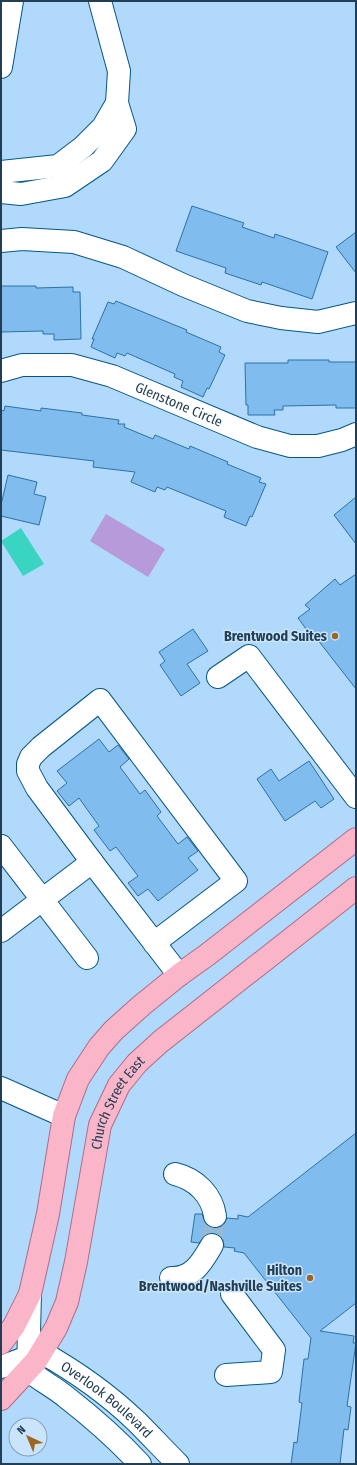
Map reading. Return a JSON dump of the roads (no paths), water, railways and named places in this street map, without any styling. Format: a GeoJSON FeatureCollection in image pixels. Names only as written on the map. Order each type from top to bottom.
{"type":"FeatureCollection","features":[{"type":"Feature","properties":{"kind":"main road"},"geometry":{"type":"LineString","coordinates":[[1,1343],[14,1326],[30,1294],[46,1221],[64,1116],[78,1079],[98,1046],[142,1005],[179,975],[207,955],[356,839]]}},
{"type":"Feature","properties":{"kind":"main road","name":"Church Street East"},"geometry":{"type":"LineString","coordinates":[[1,1399],[33,1360],[56,1328],[67,1302],[76,1262],[100,1125],[119,1085],[136,1063],[160,1042],[356,888]]}},
{"type":"Feature","properties":{"kind":"street"},"geometry":{"type":"LineString","coordinates":[[1,67],[12,1]]}},
{"type":"Feature","properties":{"kind":"street"},"geometry":{"type":"LineString","coordinates":[[1,192],[20,194],[65,186],[102,161],[125,129],[117,103],[119,71],[100,1]]}},
{"type":"Feature","properties":{"kind":"street"},"geometry":{"type":"LineString","coordinates":[[1,172],[58,166],[84,148],[103,127],[117,103]]}},
{"type":"Feature","properties":{"kind":"street"},"geometry":{"type":"LineString","coordinates":[[1,241],[22,238],[74,242],[123,257],[183,285],[247,311],[281,318],[318,322],[356,314]]}},
{"type":"Feature","properties":{"kind":"street","name":"Glenstone Circle"},"geometry":{"type":"LineString","coordinates":[[1,370],[22,365],[72,365],[112,376],[257,437],[290,446],[318,446],[342,440],[356,434]]}},
{"type":"Feature","properties":{"kind":"street"},"geometry":{"type":"LineString","coordinates":[[218,677],[249,656],[356,797]]}},
{"type":"Feature","properties":{"kind":"street"},"geometry":{"type":"LineString","coordinates":[[154,943],[236,880],[100,700],[41,747],[29,760],[27,768],[37,788],[92,862],[154,943],[179,975]]}},
{"type":"Feature","properties":{"kind":"street"},"geometry":{"type":"LineString","coordinates":[[1,846],[87,958]]}},
{"type":"Feature","properties":{"kind":"street"},"geometry":{"type":"LineString","coordinates":[[1,931],[92,862]]}},
{"type":"Feature","properties":{"kind":"street"},"geometry":{"type":"LineString","coordinates":[[1,1088],[64,1116]]}},
{"type":"Feature","properties":{"kind":"street"},"geometry":{"type":"LineString","coordinates":[[175,1174],[183,1176],[201,1188],[214,1207],[215,1216]]}},
{"type":"Feature","properties":{"kind":"street"},"geometry":{"type":"LineString","coordinates":[[171,1278],[184,1277],[197,1268],[212,1245]]}},
{"type":"Feature","properties":{"kind":"street"},"geometry":{"type":"LineString","coordinates":[[1,1368],[33,1360],[30,1294]]}},
{"type":"Feature","properties":{"kind":"street"},"geometry":{"type":"LineString","coordinates":[[226,1375],[271,1372],[274,1350],[232,1294]]}},
{"type":"Feature","properties":{"kind":"street","name":"Overlook Boulevard"},"geometry":{"type":"LineString","coordinates":[[33,1360],[39,1380],[64,1395],[93,1418],[118,1440],[140,1464]]}},
{"type":"Feature","properties":{"kind":"street","name":"Overlook Boulevard"},"geometry":{"type":"LineString","coordinates":[[33,1360],[89,1382],[115,1402],[137,1422],[178,1464]]}},
{"type":"Feature","properties":{"kind":"tunnel"},"geometry":{"type":"LineString","coordinates":[[212,1245],[215,1216]]}},
{"type":"Feature","properties":{"kind":"place","name":"Brentwood Suites"},"geometry":{"type":"Point","coordinates":[335,636]}},
{"type":"Feature","properties":{"kind":"place","name":"Hilton Brentwood/Nashville Suites"},"geometry":{"type":"Point","coordinates":[310,1278]}}]}
